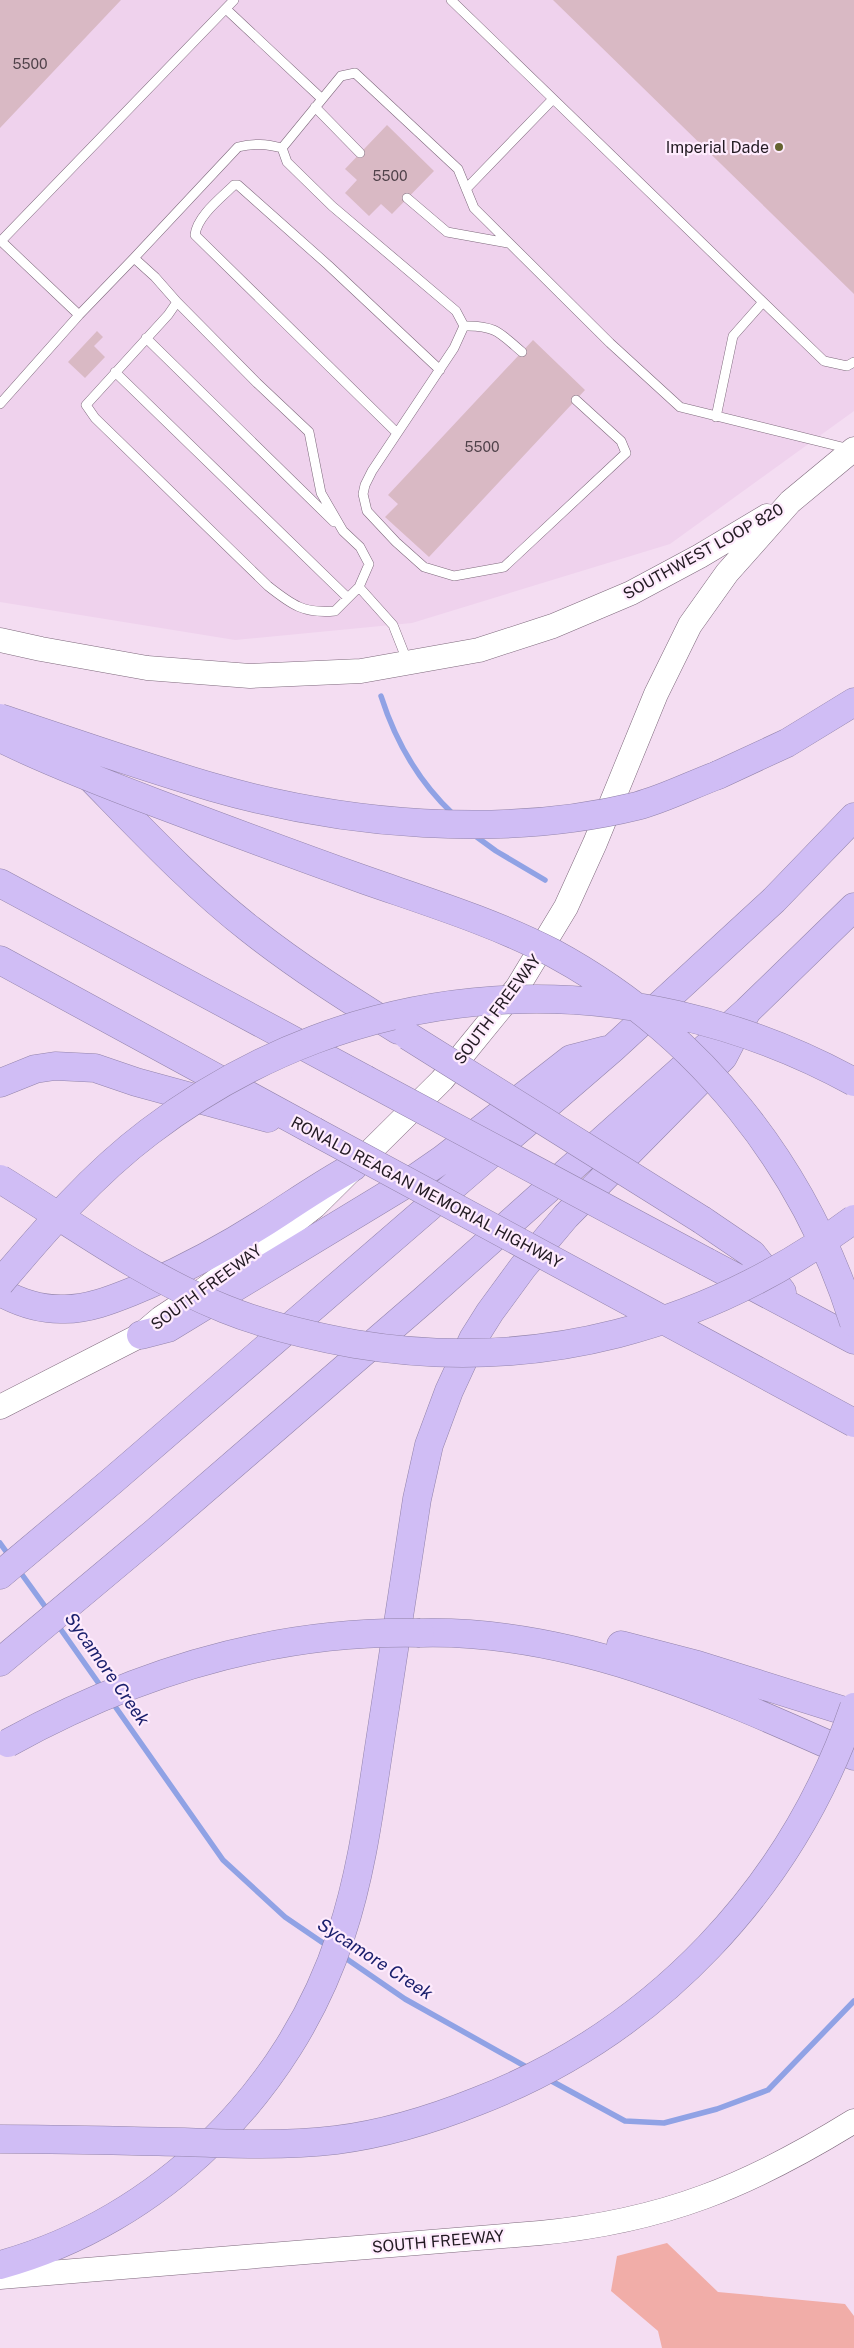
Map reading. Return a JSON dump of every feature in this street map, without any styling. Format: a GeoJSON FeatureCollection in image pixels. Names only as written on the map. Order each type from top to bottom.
{"type":"FeatureCollection","features":[{"type":"Feature","properties":{"kind":"highway"},"geometry":{"type":"LineString","coordinates":[[0,718],[213,787],[327,813],[489,826],[564,820],[638,806],[718,775],[787,743],[854,702]]}},
{"type":"Feature","properties":{"kind":"highway"},"geometry":{"type":"LineString","coordinates":[[0,706],[36,730],[74,762],[197,884],[249,929],[307,973],[702,1220],[752,1254],[795,1308]]}},
{"type":"Feature","properties":{"kind":"highway"},"geometry":{"type":"LineString","coordinates":[[0,738],[50,762],[245,837],[500,928],[554,954],[599,981],[642,1012],[689,1053],[724,1088],[760,1133],[793,1183],[820,1233],[842,1286],[854,1324]]}},
{"type":"Feature","properties":{"kind":"highway"},"geometry":{"type":"LineString","coordinates":[[0,1574],[112,1480],[612,1049],[774,900],[854,817]]}},
{"type":"Feature","properties":{"kind":"highway"},"geometry":{"type":"LineString","coordinates":[[0,884],[854,1340]]}},
{"type":"Feature","properties":{"kind":"highway"},"geometry":{"type":"LineString","coordinates":[[0,1662],[153,1534],[425,1299],[747,1012],[854,907]]}},
{"type":"Feature","properties":{"kind":"highway","name":"RONALD REAGAN MEMORIAL HIGHWAY"},"geometry":{"type":"LineString","coordinates":[[0,960],[854,1423]]}},
{"type":"Feature","properties":{"kind":"highway"},"geometry":{"type":"LineString","coordinates":[[0,1284],[93,1180],[129,1148],[181,1109],[218,1084],[286,1051],[356,1025],[386,1017],[454,1005],[536,998],[598,1001],[651,1008],[709,1022],[777,1045],[854,1082]]}},
{"type":"Feature","properties":{"kind":"highway"},"geometry":{"type":"LineString","coordinates":[[0,2265],[58,2246],[89,2231],[154,2192],[184,2168],[230,2124],[279,2060],[314,2004],[341,1937],[358,1872],[373,1790],[417,1499],[429,1445],[458,1368],[473,1339],[523,1267],[566,1216],[723,1057],[747,1012]]}},
{"type":"Feature","properties":{"kind":"highway"},"geometry":{"type":"LineString","coordinates":[[141,1335],[168,1328],[417,1177],[444,1159],[571,1059],[612,1049]]}},
{"type":"Feature","properties":{"kind":"highway"},"geometry":{"type":"LineString","coordinates":[[0,1083],[35,1069],[55,1066],[95,1068],[136,1082],[314,1131]]}},
{"type":"Feature","properties":{"kind":"highway"},"geometry":{"type":"LineString","coordinates":[[0,1292],[33,1305],[66,1310],[84,1307],[120,1296],[145,1286],[214,1251],[286,1209],[315,1188],[353,1167]]}},
{"type":"Feature","properties":{"kind":"highway"},"geometry":{"type":"LineString","coordinates":[[0,1179],[147,1270],[225,1309],[282,1328],[337,1341],[450,1354],[500,1352],[563,1345],[592,1341],[642,1328],[697,1309],[743,1289],[813,1250],[854,1220]]}},
{"type":"Feature","properties":{"kind":"highway"},"geometry":{"type":"LineString","coordinates":[[4,1746],[72,1710],[127,1686],[182,1667],[239,1652],[332,1636],[388,1632],[445,1632],[518,1638],[576,1638],[635,1648],[698,1665],[854,1714]]}},
{"type":"Feature","properties":{"kind":"highway"},"geometry":{"type":"LineString","coordinates":[[518,1638],[632,1666],[672,1679],[736,1704],[854,1756]]}},
{"type":"Feature","properties":{"kind":"highway"},"geometry":{"type":"LineString","coordinates":[[0,2139],[276,2145],[339,2140],[431,2118],[524,2083],[576,2055],[630,2018],[689,1968],[738,1916],[760,1888],[805,1817],[830,1768],[854,1707]]}},
{"type":"Feature","properties":{"kind":"main road","name":"SOUTH FREEWAY"},"geometry":{"type":"LineString","coordinates":[[0,1407],[35,1391],[141,1335],[161,1318],[202,1292],[315,1206],[353,1167],[412,1112],[442,1080],[517,988],[566,907],[595,843],[656,694],[690,625],[727,573],[790,502],[853,450]]}},
{"type":"Feature","properties":{"kind":"main road","name":"SOUTHWEST LOOP 820"},"geometry":{"type":"LineString","coordinates":[[0,640],[147,668],[250,676],[362,671],[408,663],[479,650],[570,618],[631,593],[790,502]]}},
{"type":"Feature","properties":{"kind":"main road","name":"SOUTH FREEWAY"},"geometry":{"type":"LineString","coordinates":[[0,2277],[540,2233],[605,2225],[637,2218],[703,2198],[737,2185],[798,2155],[854,2121]]}},
{"type":"Feature","properties":{"kind":"main road"},"geometry":{"type":"LineString","coordinates":[[798,2155],[854,2128]]}},
{"type":"Feature","properties":{"kind":"lane"},"geometry":{"type":"LineString","coordinates":[[79,316],[0,241],[234,0]]}},
{"type":"Feature","properties":{"kind":"lane"},"geometry":{"type":"LineString","coordinates":[[451,0],[824,361],[847,366],[854,362]]}},
{"type":"Feature","properties":{"kind":"lane"},"geometry":{"type":"LineString","coordinates":[[226,9],[321,98]]}},
{"type":"Feature","properties":{"kind":"lane"},"geometry":{"type":"LineString","coordinates":[[282,148],[321,98],[341,76],[355,73],[458,169],[474,208],[610,343],[680,407],[853,450]]}},
{"type":"Feature","properties":{"kind":"lane"},"geometry":{"type":"LineString","coordinates":[[466,189],[554,99]]}},
{"type":"Feature","properties":{"kind":"lane"},"geometry":{"type":"LineString","coordinates":[[315,107],[360,153]]}},
{"type":"Feature","properties":{"kind":"lane"},"geometry":{"type":"LineString","coordinates":[[0,404],[79,316],[238,147],[251,144],[267,144],[282,148]]}},
{"type":"Feature","properties":{"kind":"lane"},"geometry":{"type":"LineString","coordinates":[[282,148],[287,162],[332,206],[456,311],[464,326],[458,341],[440,370],[397,433],[365,485],[364,494],[367,511],[396,542],[424,567],[454,576],[504,567],[626,453],[621,441],[576,400]]}},
{"type":"Feature","properties":{"kind":"lane"},"geometry":{"type":"LineString","coordinates":[[397,433],[195,235],[202,218],[234,185],[238,185],[328,265],[440,370]]}},
{"type":"Feature","properties":{"kind":"lane"},"geometry":{"type":"LineString","coordinates":[[407,198],[447,232],[509,243]]}},
{"type":"Feature","properties":{"kind":"lane"},"geometry":{"type":"LineString","coordinates":[[134,258],[309,432],[321,493],[343,531]]}},
{"type":"Feature","properties":{"kind":"lane"},"geometry":{"type":"LineString","coordinates":[[146,338],[360,547],[369,564],[358,587],[336,610],[311,612],[292,605],[268,586],[95,418],[86,405],[177,302]]}},
{"type":"Feature","properties":{"kind":"lane"},"geometry":{"type":"LineString","coordinates":[[716,416],[733,336],[763,302]]}},
{"type":"Feature","properties":{"kind":"lane"},"geometry":{"type":"LineString","coordinates":[[464,326],[496,329],[522,352]]}},
{"type":"Feature","properties":{"kind":"lane"},"geometry":{"type":"LineString","coordinates":[[114,372],[348,598]]}},
{"type":"Feature","properties":{"kind":"lane"},"geometry":{"type":"LineString","coordinates":[[358,587],[393,625],[408,663]]}},
{"type":"Feature","properties":{"kind":"shaded area"},"geometry":{"type":"Polygon","coordinates":[[[0,0],[854,0],[854,411],[670,544],[412,623],[235,640],[0,602],[0,0]]]}},
{"type":"Feature","properties":{"kind":"shaded area"},"geometry":{"type":"Polygon","coordinates":[[[667,2243],[718,2292],[845,2304],[854,2316],[854,2348],[662,2348],[658,2331],[611,2291],[617,2256],[667,2243]]]}},
{"type":"Feature","properties":{"kind":"building"},"geometry":{"type":"Polygon","coordinates":[[[0,0],[121,0],[0,128],[0,0]]]}},
{"type":"Feature","properties":{"kind":"building","name":"Imperial Dade"},"geometry":{"type":"Polygon","coordinates":[[[553,0],[854,0],[854,294],[553,0]]]}},
{"type":"Feature","properties":{"kind":"building"},"geometry":{"type":"Polygon","coordinates":[[[387,125],[434,171],[392,214],[381,204],[369,216],[345,193],[357,180],[345,169],[387,125]]]}},
{"type":"Feature","properties":{"kind":"building"},"geometry":{"type":"Polygon","coordinates":[[[97,331],[103,337],[94,346],[105,357],[85,378],[68,362],[97,331]]]}},
{"type":"Feature","properties":{"kind":"building"},"geometry":{"type":"Polygon","coordinates":[[[533,340],[585,390],[429,557],[385,517],[398,504],[388,495],[533,340]]]}},
{"type":"Feature","properties":{"kind":"waterway"},"geometry":{"type":"LineString","coordinates":[[381,696],[393,728],[409,760],[429,788],[453,814]]}},
{"type":"Feature","properties":{"kind":"waterway"},"geometry":{"type":"LineString","coordinates":[[474,835],[496,851],[545,880]]}},
{"type":"Feature","properties":{"kind":"waterway","name":"Sycamore Creek"},"geometry":{"type":"LineString","coordinates":[[0,1543],[10,1557]]}},
{"type":"Feature","properties":{"kind":"waterway","name":"Sycamore Creek"},"geometry":{"type":"LineString","coordinates":[[18,1569],[49,1612]]}},
{"type":"Feature","properties":{"kind":"waterway","name":"Sycamore Creek"},"geometry":{"type":"LineString","coordinates":[[57,1624],[102,1688]]}},
{"type":"Feature","properties":{"kind":"waterway","name":"Sycamore Creek"},"geometry":{"type":"LineString","coordinates":[[112,1702],[223,1860],[285,1917],[329,1947]]}},
{"type":"Feature","properties":{"kind":"waterway","name":"Sycamore Creek"},"geometry":{"type":"LineString","coordinates":[[341,1955],[405,1999],[530,2069]]}},
{"type":"Feature","properties":{"kind":"waterway","name":"Sycamore Creek"},"geometry":{"type":"LineString","coordinates":[[546,2078],[625,2121],[664,2123],[717,2109],[768,2090],[854,2001]]}},
{"type":"Feature","properties":{"kind":"place","name":"Imperial Dade"},"geometry":{"type":"Point","coordinates":[779,147]}}]}
